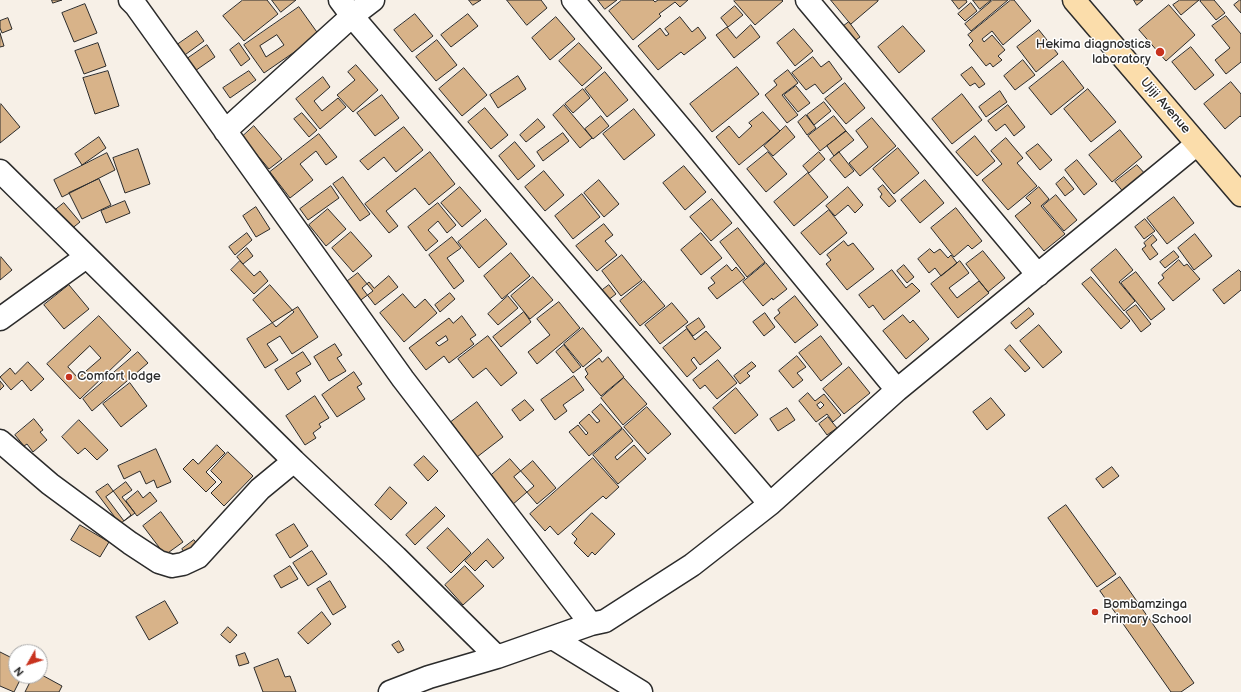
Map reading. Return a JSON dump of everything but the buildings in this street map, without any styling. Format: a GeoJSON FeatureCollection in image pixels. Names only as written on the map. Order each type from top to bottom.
{"type":"FeatureCollection","features":[{"type":"Feature","properties":{"kind":"highway","name":"Ujiji Avenue"},"geometry":{"type":"LineString","coordinates":[[1074,0],[1241,195]]}},
{"type":"Feature","properties":{"kind":"street"},"geometry":{"type":"LineString","coordinates":[[130,0],[403,380],[591,624]]}},
{"type":"Feature","properties":{"kind":"street"},"geometry":{"type":"LineString","coordinates":[[225,131],[346,8],[373,0]]}},
{"type":"Feature","properties":{"kind":"street"},"geometry":{"type":"LineString","coordinates":[[572,0],[690,138],[898,390]]}},
{"type":"Feature","properties":{"kind":"street"},"geometry":{"type":"LineString","coordinates":[[807,0],[1038,275]]}},
{"type":"Feature","properties":{"kind":"street"},"geometry":{"type":"LineString","coordinates":[[346,8],[770,504]]}},
{"type":"Feature","properties":{"kind":"street"},"geometry":{"type":"LineString","coordinates":[[390,692],[429,677],[497,658],[591,624],[605,621],[692,565],[770,504],[898,390],[1197,144]]}},
{"type":"Feature","properties":{"kind":"street"},"geometry":{"type":"LineString","coordinates":[[0,171],[294,461],[396,557],[497,658]]}},
{"type":"Feature","properties":{"kind":"street"},"geometry":{"type":"LineString","coordinates":[[0,319],[86,257]]}},
{"type":"Feature","properties":{"kind":"street"},"geometry":{"type":"LineString","coordinates":[[0,441],[50,484],[130,543],[159,562],[172,566],[182,564],[198,557],[260,489],[294,461]]}},
{"type":"Feature","properties":{"kind":"street"},"geometry":{"type":"LineString","coordinates":[[553,638],[641,692]]}},
{"type":"Feature","properties":{"kind":"place","name":"Hekima diagnostics laboratory"},"geometry":{"type":"Point","coordinates":[1160,52]}},
{"type":"Feature","properties":{"kind":"place","name":"Comfort lodge"},"geometry":{"type":"Point","coordinates":[69,377]}},
{"type":"Feature","properties":{"kind":"place","name":"Bombamzinga Primary School"},"geometry":{"type":"Point","coordinates":[1095,612]}}]}
